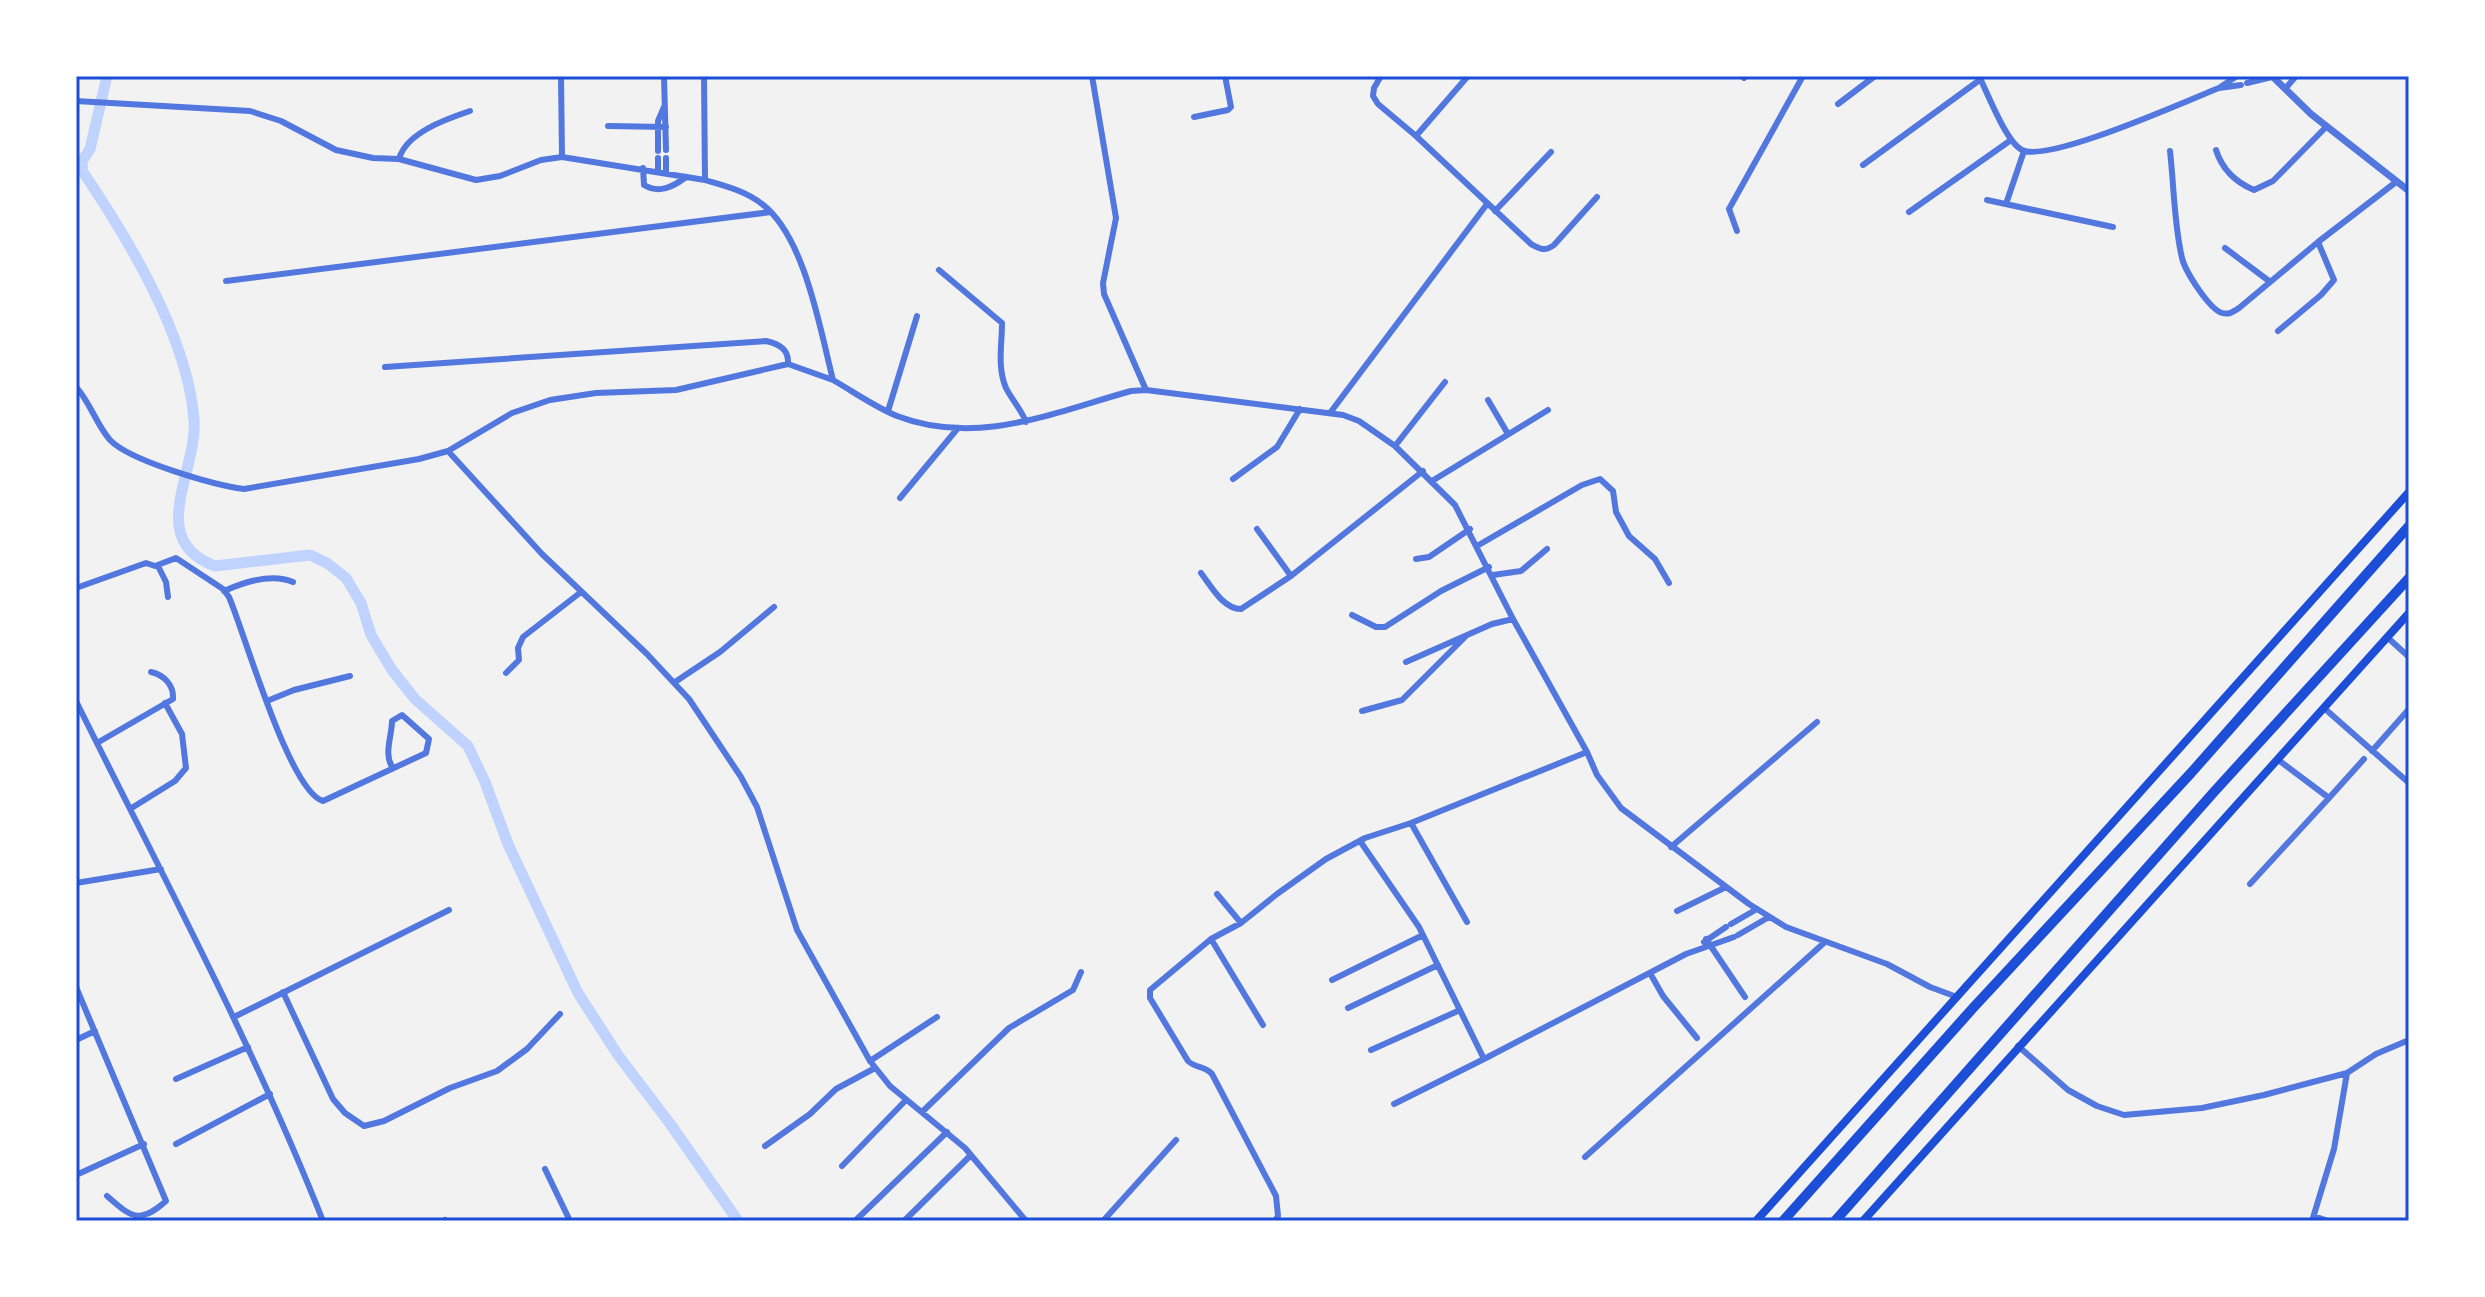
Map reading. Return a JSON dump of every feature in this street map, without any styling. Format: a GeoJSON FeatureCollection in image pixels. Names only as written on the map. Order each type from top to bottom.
{"type":"FeatureCollection","features":[{"type":"Feature","properties":{"kind":"highway"},"geometry":{"type":"LineString","coordinates":[[1783,1221],[1973,1008],[2191,773],[2409,526]]}},
{"type":"Feature","properties":{"kind":"highway"},"geometry":{"type":"LineString","coordinates":[[1835,1221],[2213,793],[2409,578]]}},
{"type":"Feature","properties":{"kind":"main road"},"geometry":{"type":"LineString","coordinates":[[1756,1221],[2409,492]]}},
{"type":"Feature","properties":{"kind":"main road"},"geometry":{"type":"LineString","coordinates":[[1863,1221],[2409,613]]}},
{"type":"Feature","properties":{"kind":"street"},"geometry":{"type":"LineString","coordinates":[[561,76],[562,157]]}},
{"type":"Feature","properties":{"kind":"street"},"geometry":{"type":"LineString","coordinates":[[662,172],[659,114],[664,107],[664,76]]}},
{"type":"Feature","properties":{"kind":"street"},"geometry":{"type":"LineString","coordinates":[[704,76],[705,180]]}},
{"type":"Feature","properties":{"kind":"street"},"geometry":{"type":"LineString","coordinates":[[1092,76],[1116,218],[1103,283],[1104,294],[1146,390]]}},
{"type":"Feature","properties":{"kind":"street"},"geometry":{"type":"LineString","coordinates":[[1194,117],[1231,107],[1225,76]]}},
{"type":"Feature","properties":{"kind":"street"},"geometry":{"type":"LineString","coordinates":[[1381,76],[1373,96],[1378,104],[1540,250],[1548,250],[1597,197]]}},
{"type":"Feature","properties":{"kind":"street"},"geometry":{"type":"LineString","coordinates":[[1416,136],[1468,76]]}},
{"type":"Feature","properties":{"kind":"street"},"geometry":{"type":"LineString","coordinates":[[1737,231],[1729,209],[1804,76],[1811,85]]}},
{"type":"Feature","properties":{"kind":"street"},"geometry":{"type":"LineString","coordinates":[[1838,104],[1875,76]]}},
{"type":"Feature","properties":{"kind":"street"},"geometry":{"type":"LineString","coordinates":[[2219,88],[2237,76]]}},
{"type":"Feature","properties":{"kind":"street"},"geometry":{"type":"LineString","coordinates":[[1863,165],[1980,78],[2011,140],[2024,151],[2046,151],[2075,144],[2219,88],[2272,76],[2326,127],[2409,191]]}},
{"type":"Feature","properties":{"kind":"street"},"geometry":{"type":"LineString","coordinates":[[2285,89],[2296,76]]}},
{"type":"Feature","properties":{"kind":"street"},"geometry":{"type":"LineString","coordinates":[[76,101],[250,111],[281,121],[336,150],[373,158],[399,159],[476,180],[500,176],[541,160],[562,157],[705,180],[752,197],[771,212],[802,264],[833,380]]}},
{"type":"Feature","properties":{"kind":"street"},"geometry":{"type":"LineString","coordinates":[[399,159],[401,151],[416,138],[445,120],[470,111]]}},
{"type":"Feature","properties":{"kind":"street"},"geometry":{"type":"LineString","coordinates":[[608,126],[662,126]]}},
{"type":"Feature","properties":{"kind":"street"},"geometry":{"type":"LineString","coordinates":[[2216,150],[2228,173],[2254,190],[2273,181],[2326,127]]}},
{"type":"Feature","properties":{"kind":"street"},"geometry":{"type":"LineString","coordinates":[[1909,212],[2011,140]]}},
{"type":"Feature","properties":{"kind":"street"},"geometry":{"type":"LineString","coordinates":[[2006,204],[2024,151]]}},
{"type":"Feature","properties":{"kind":"street"},"geometry":{"type":"LineString","coordinates":[[2170,151],[2182,260],[2212,307],[2224,314],[2230,314],[2396,182]]}},
{"type":"Feature","properties":{"kind":"street"},"geometry":{"type":"LineString","coordinates":[[1495,211],[1551,152]]}},
{"type":"Feature","properties":{"kind":"street"},"geometry":{"type":"LineString","coordinates":[[643,168],[644,185],[658,190],[677,185],[686,177]]}},
{"type":"Feature","properties":{"kind":"street"},"geometry":{"type":"LineString","coordinates":[[1987,200],[2113,227]]}},
{"type":"Feature","properties":{"kind":"street"},"geometry":{"type":"LineString","coordinates":[[1330,413],[1487,204]]}},
{"type":"Feature","properties":{"kind":"street"},"geometry":{"type":"LineString","coordinates":[[226,281],[771,212]]}},
{"type":"Feature","properties":{"kind":"street"},"geometry":{"type":"LineString","coordinates":[[2278,331],[2334,280],[2318,242]]}},
{"type":"Feature","properties":{"kind":"street"},"geometry":{"type":"LineString","coordinates":[[2225,248],[2269,281]]}},
{"type":"Feature","properties":{"kind":"street"},"geometry":{"type":"LineString","coordinates":[[939,270],[1002,323],[999,347],[1003,377],[1026,422]]}},
{"type":"Feature","properties":{"kind":"street"},"geometry":{"type":"LineString","coordinates":[[888,411],[917,316]]}},
{"type":"Feature","properties":{"kind":"street"},"geometry":{"type":"LineString","coordinates":[[385,367],[766,341],[785,350],[788,364]]}},
{"type":"Feature","properties":{"kind":"street"},"geometry":{"type":"LineString","coordinates":[[76,387],[112,442],[126,452],[219,486],[258,489],[448,451],[512,413],[550,400],[596,393],[676,390],[788,364],[833,380],[898,416],[958,428],[1026,422],[1131,391],[1146,390],[1330,413],[1359,421],[1395,446],[1455,505],[1597,775],[1621,808],[1726,887],[1786,927],[1887,964],[1930,987],[1957,997]]}},
{"type":"Feature","properties":{"kind":"street"},"geometry":{"type":"LineString","coordinates":[[1395,446],[1445,382]]}},
{"type":"Feature","properties":{"kind":"street"},"geometry":{"type":"LineString","coordinates":[[1488,400],[1508,434]]}},
{"type":"Feature","properties":{"kind":"street"},"geometry":{"type":"LineString","coordinates":[[1233,479],[1277,447],[1300,409]]}},
{"type":"Feature","properties":{"kind":"street"},"geometry":{"type":"LineString","coordinates":[[1432,481],[1548,410]]}},
{"type":"Feature","properties":{"kind":"street"},"geometry":{"type":"LineString","coordinates":[[900,498],[958,428]]}},
{"type":"Feature","properties":{"kind":"street"},"geometry":{"type":"LineString","coordinates":[[448,451],[521,531],[675,682],[731,762],[757,807],[797,930],[872,1065],[906,1100],[971,1155],[1026,1221]]}},
{"type":"Feature","properties":{"kind":"street"},"geometry":{"type":"LineString","coordinates":[[1201,573],[1221,598],[1235,609],[1251,602],[1291,576],[1423,471]]}},
{"type":"Feature","properties":{"kind":"street"},"geometry":{"type":"LineString","coordinates":[[1477,546],[1582,485],[1600,479],[1613,491],[1616,512],[1629,536],[1655,559],[1669,583]]}},
{"type":"Feature","properties":{"kind":"street"},"geometry":{"type":"LineString","coordinates":[[1257,529],[1291,576]]}},
{"type":"Feature","properties":{"kind":"street"},"geometry":{"type":"LineString","coordinates":[[1416,559],[1429,557],[1470,529]]}},
{"type":"Feature","properties":{"kind":"street"},"geometry":{"type":"LineString","coordinates":[[1493,575],[1521,571],[1547,549]]}},
{"type":"Feature","properties":{"kind":"street"},"geometry":{"type":"LineString","coordinates":[[76,588],[146,563],[158,566],[176,558],[224,591],[232,605],[279,735],[305,787],[320,801],[393,768],[426,753],[430,742],[426,735],[402,715],[392,721],[388,743],[389,763],[393,768]]}},
{"type":"Feature","properties":{"kind":"street"},"geometry":{"type":"LineString","coordinates":[[158,566],[166,582],[168,597]]}},
{"type":"Feature","properties":{"kind":"street"},"geometry":{"type":"LineString","coordinates":[[1352,615],[1376,627],[1385,627],[1441,591],[1489,567]]}},
{"type":"Feature","properties":{"kind":"street"},"geometry":{"type":"LineString","coordinates":[[224,591],[240,583],[274,578],[293,582]]}},
{"type":"Feature","properties":{"kind":"street"},"geometry":{"type":"LineString","coordinates":[[506,673],[519,660],[518,648],[523,637],[581,592]]}},
{"type":"Feature","properties":{"kind":"street"},"geometry":{"type":"LineString","coordinates":[[675,682],[720,652],[774,607]]}},
{"type":"Feature","properties":{"kind":"street"},"geometry":{"type":"LineString","coordinates":[[1406,662],[1502,620],[1513,619]]}},
{"type":"Feature","properties":{"kind":"street"},"geometry":{"type":"LineString","coordinates":[[1362,711],[1402,700],[1465,637]]}},
{"type":"Feature","properties":{"kind":"street"},"geometry":{"type":"LineString","coordinates":[[2387,637],[2409,657]]}},
{"type":"Feature","properties":{"kind":"street"},"geometry":{"type":"LineString","coordinates":[[97,743],[173,699],[165,678],[151,672]]}},
{"type":"Feature","properties":{"kind":"street"},"geometry":{"type":"LineString","coordinates":[[267,701],[294,690],[350,676]]}},
{"type":"Feature","properties":{"kind":"street"},"geometry":{"type":"LineString","coordinates":[[76,701],[234,1017],[323,1221]]}},
{"type":"Feature","properties":{"kind":"street"},"geometry":{"type":"LineString","coordinates":[[130,809],[175,781],[186,768],[182,734],[165,703]]}},
{"type":"Feature","properties":{"kind":"street"},"geometry":{"type":"LineString","coordinates":[[2324,708],[2409,783]]}},
{"type":"Feature","properties":{"kind":"street"},"geometry":{"type":"LineString","coordinates":[[2372,751],[2409,709]]}},
{"type":"Feature","properties":{"kind":"street"},"geometry":{"type":"LineString","coordinates":[[1671,847],[1817,722]]}},
{"type":"Feature","properties":{"kind":"street"},"geometry":{"type":"LineString","coordinates":[[1275,1221],[1278,1216],[1276,1196],[1212,1074],[1205,1067],[1192,1065],[1188,1061],[1148,994],[1150,990],[1211,939],[1241,923],[1308,872],[1360,841],[1587,752]]}},
{"type":"Feature","properties":{"kind":"street"},"geometry":{"type":"LineString","coordinates":[[2277,759],[2329,798]]}},
{"type":"Feature","properties":{"kind":"street"},"geometry":{"type":"LineString","coordinates":[[2250,884],[2364,759]]}},
{"type":"Feature","properties":{"kind":"street"},"geometry":{"type":"LineString","coordinates":[[1411,823],[1467,922]]}},
{"type":"Feature","properties":{"kind":"street"},"geometry":{"type":"LineString","coordinates":[[1360,841],[1423,935],[1484,1059]]}},
{"type":"Feature","properties":{"kind":"street"},"geometry":{"type":"LineString","coordinates":[[76,883],[161,869]]}},
{"type":"Feature","properties":{"kind":"street"},"geometry":{"type":"LineString","coordinates":[[1677,911],[1726,887]]}},
{"type":"Feature","properties":{"kind":"street"},"geometry":{"type":"LineString","coordinates":[[1217,894],[1241,923]]}},
{"type":"Feature","properties":{"kind":"street"},"geometry":{"type":"LineString","coordinates":[[1700,948],[1706,939],[1757,909]]}},
{"type":"Feature","properties":{"kind":"street"},"geometry":{"type":"LineString","coordinates":[[234,1017],[449,910]]}},
{"type":"Feature","properties":{"kind":"street"},"geometry":{"type":"LineString","coordinates":[[1394,1104],[1700,948],[1711,947],[1736,936],[1769,917]]}},
{"type":"Feature","properties":{"kind":"street"},"geometry":{"type":"LineString","coordinates":[[1332,980],[1423,935]]}},
{"type":"Feature","properties":{"kind":"street"},"geometry":{"type":"LineString","coordinates":[[1211,939],[1263,1025]]}},
{"type":"Feature","properties":{"kind":"street"},"geometry":{"type":"LineString","coordinates":[[1706,939],[1745,997]]}},
{"type":"Feature","properties":{"kind":"street"},"geometry":{"type":"LineString","coordinates":[[1585,1157],[1825,942]]}},
{"type":"Feature","properties":{"kind":"street"},"geometry":{"type":"LineString","coordinates":[[1348,1008],[1438,965]]}},
{"type":"Feature","properties":{"kind":"street"},"geometry":{"type":"LineString","coordinates":[[922,1112],[1009,1028],[1073,990],[1081,972]]}},
{"type":"Feature","properties":{"kind":"street"},"geometry":{"type":"LineString","coordinates":[[1650,973],[1663,996],[1697,1038]]}},
{"type":"Feature","properties":{"kind":"street"},"geometry":{"type":"LineString","coordinates":[[76,987],[166,1201],[137,1218],[107,1196]]}},
{"type":"Feature","properties":{"kind":"street"},"geometry":{"type":"LineString","coordinates":[[283,992],[333,1099],[345,1113],[364,1126],[384,1121],[450,1088],[497,1071],[527,1049],[560,1014]]}},
{"type":"Feature","properties":{"kind":"street"},"geometry":{"type":"LineString","coordinates":[[1371,1050],[1460,1010]]}},
{"type":"Feature","properties":{"kind":"street"},"geometry":{"type":"LineString","coordinates":[[765,1146],[810,1114],[836,1089],[937,1017]]}},
{"type":"Feature","properties":{"kind":"street"},"geometry":{"type":"LineString","coordinates":[[76,1040],[95,1031]]}},
{"type":"Feature","properties":{"kind":"street"},"geometry":{"type":"LineString","coordinates":[[2018,1046],[2068,1090],[2097,1106],[2124,1115],[2227,1103],[2347,1073],[2376,1054],[2409,1040]]}},
{"type":"Feature","properties":{"kind":"street"},"geometry":{"type":"LineString","coordinates":[[176,1079],[248,1047]]}},
{"type":"Feature","properties":{"kind":"street"},"geometry":{"type":"LineString","coordinates":[[2328,1221],[2313,1219],[2334,1149],[2347,1073]]}},
{"type":"Feature","properties":{"kind":"street"},"geometry":{"type":"LineString","coordinates":[[176,1144],[270,1094]]}},
{"type":"Feature","properties":{"kind":"street"},"geometry":{"type":"LineString","coordinates":[[842,1166],[906,1100]]}},
{"type":"Feature","properties":{"kind":"street"},"geometry":{"type":"LineString","coordinates":[[855,1221],[947,1132]]}},
{"type":"Feature","properties":{"kind":"street"},"geometry":{"type":"LineString","coordinates":[[1103,1221],[1176,1140]]}},
{"type":"Feature","properties":{"kind":"street"},"geometry":{"type":"LineString","coordinates":[[76,1175],[144,1144]]}},
{"type":"Feature","properties":{"kind":"street"},"geometry":{"type":"LineString","coordinates":[[904,1221],[971,1155]]}},
{"type":"Feature","properties":{"kind":"street"},"geometry":{"type":"LineString","coordinates":[[545,1169],[570,1221]]}},
{"type":"Feature","properties":{"kind":"waterway"},"geometry":{"type":"LineString","coordinates":[[107,76],[90,149],[79,166],[152,287],[180,355],[194,420],[180,502],[179,522],[183,539],[194,554],[215,566],[310,555],[327,563],[346,578],[361,603],[371,635],[392,670],[415,699],[468,746],[508,844],[578,993],[618,1055],[738,1221]]}}]}
